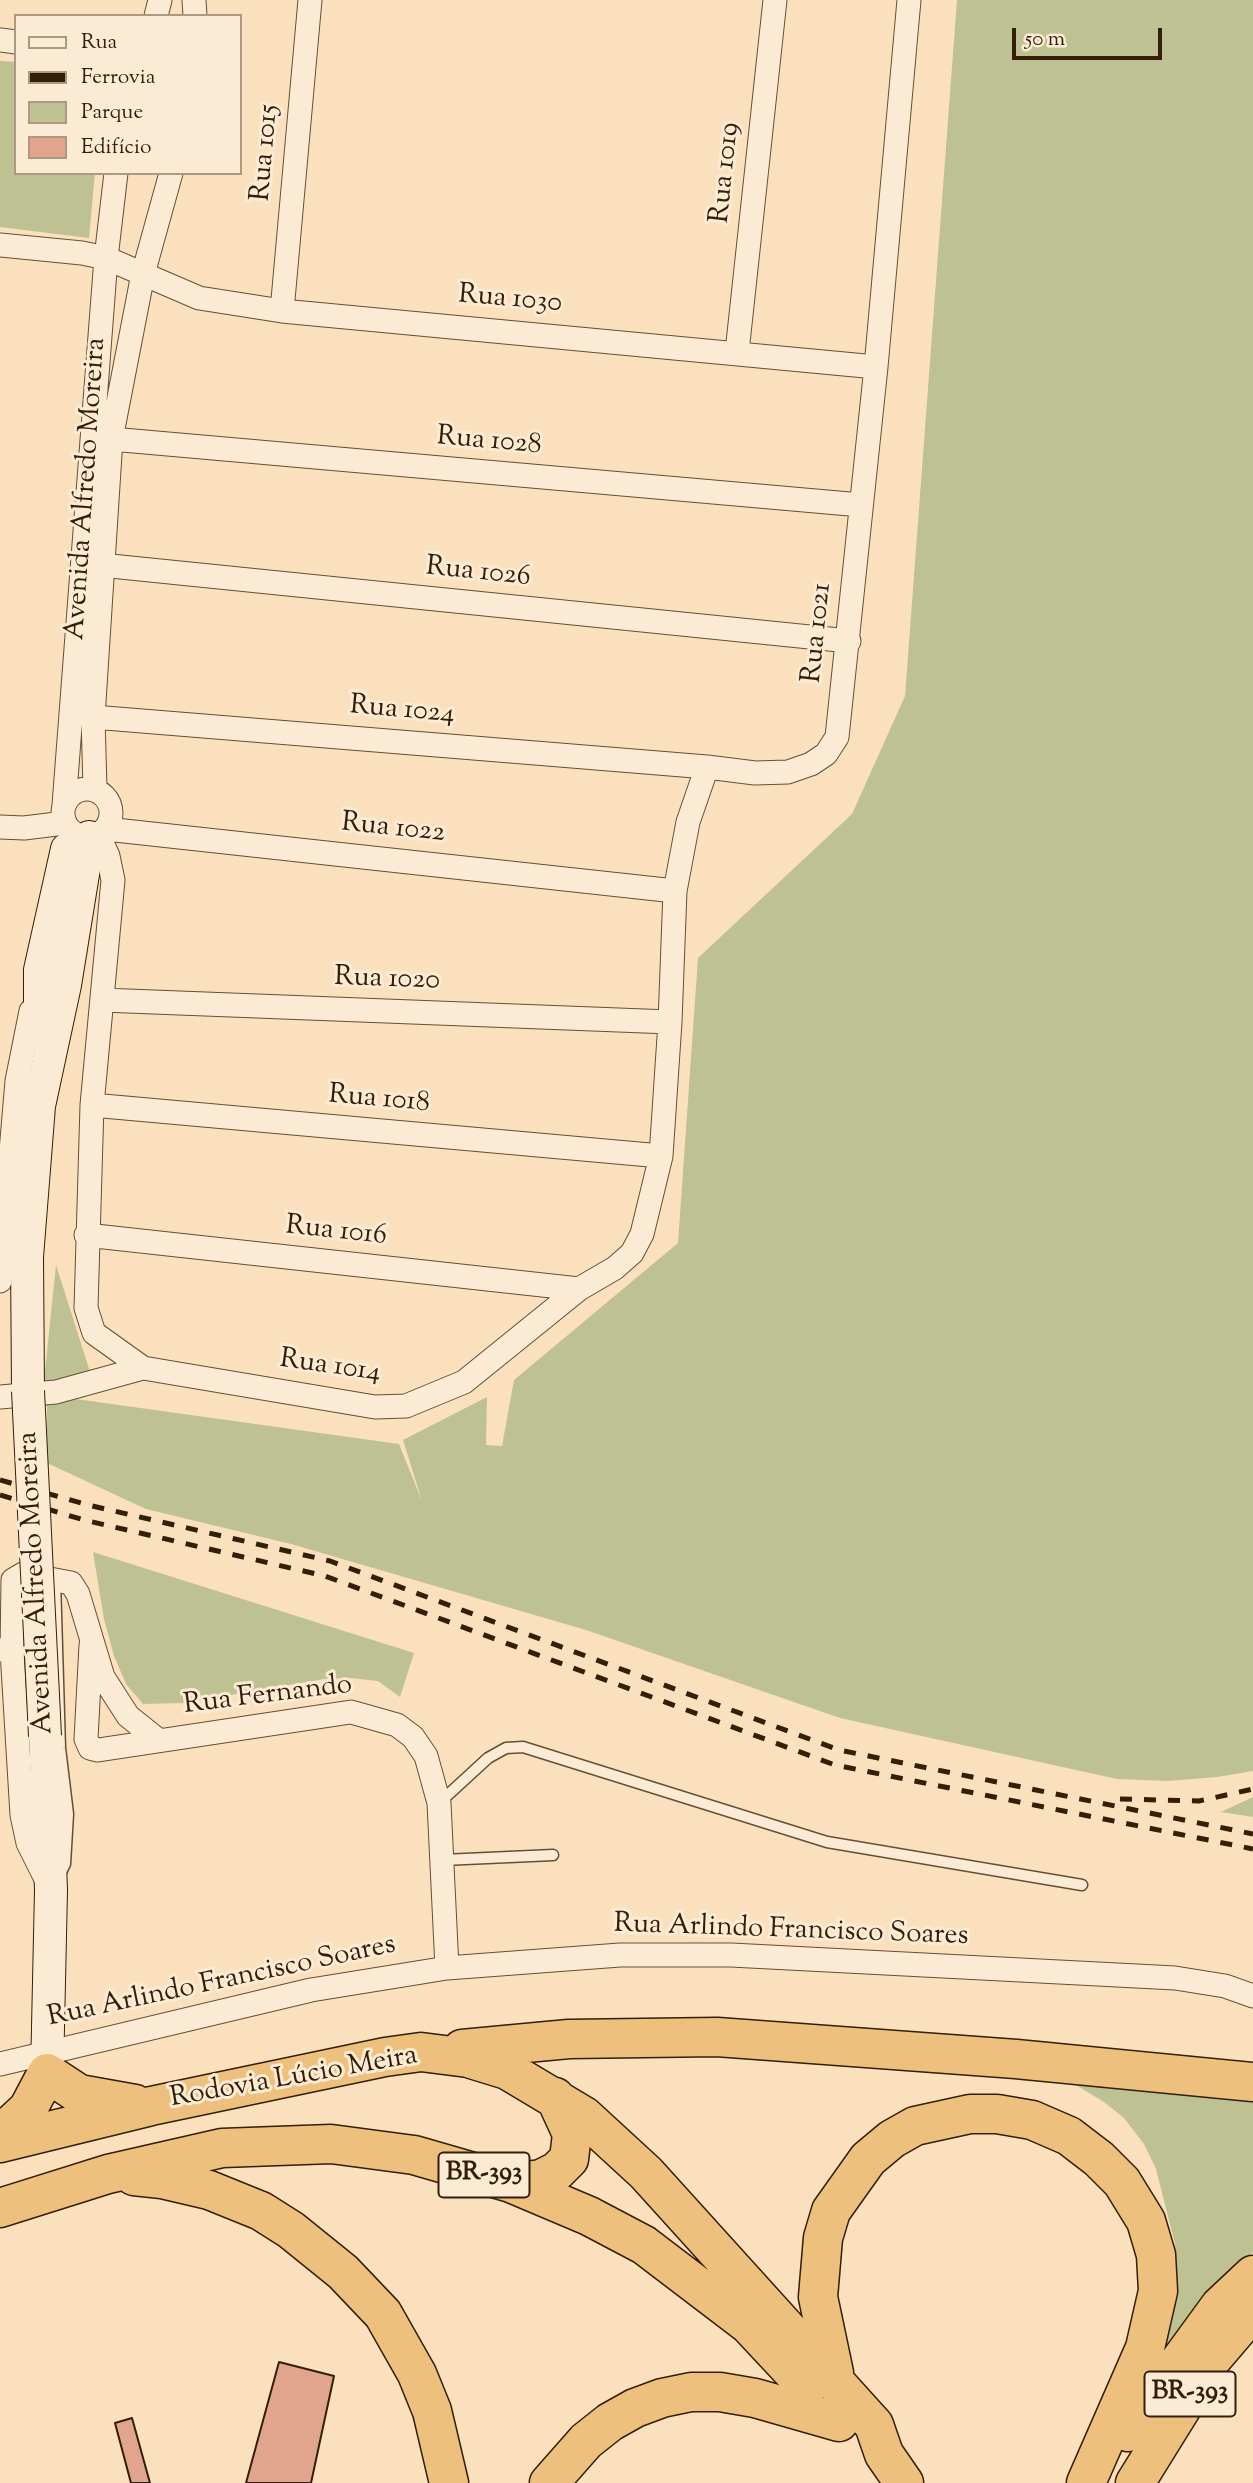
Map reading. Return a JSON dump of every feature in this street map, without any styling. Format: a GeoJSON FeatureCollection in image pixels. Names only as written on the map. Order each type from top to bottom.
{"type":"FeatureCollection","features":[{"type":"Feature","properties":{"kind":"highway"},"geometry":{"type":"LineString","coordinates":[[421,2052],[569,2039],[717,2037],[1016,2059],[1253,2082]]}},
{"type":"Feature","properties":{"kind":"highway","name":"Rodovia Lúcio Meira"},"geometry":{"type":"LineString","coordinates":[[0,2143],[150,2106],[421,2052],[468,2059],[507,2070],[584,2116],[646,2173],[836,2378],[874,2425],[894,2469]]}},
{"type":"Feature","properties":{"kind":"highway"},"geometry":{"type":"LineString","coordinates":[[0,2135],[28,2109],[47,2062],[79,2094],[150,2106]]}},
{"type":"Feature","properties":{"kind":"highway"},"geometry":{"type":"LineString","coordinates":[[511,2183],[541,2179],[557,2171],[569,2159],[572,2134],[555,2097]]}},
{"type":"Feature","properties":{"kind":"highway"},"geometry":{"type":"LineString","coordinates":[[836,2378],[818,2297],[819,2266],[831,2211],[848,2183],[884,2146],[915,2126],[970,2114],[997,2114],[1032,2120],[1069,2136],[1099,2159],[1122,2182],[1146,2221],[1156,2255],[1158,2291],[1144,2348],[1086,2483]]}},
{"type":"Feature","properties":{"kind":"highway","name":"Rodovia Lúcio Meira"},"geometry":{"type":"LineString","coordinates":[[0,2208],[108,2174],[222,2148],[331,2144],[414,2155],[511,2183],[589,2216],[644,2245],[701,2286],[749,2326],[857,2441],[894,2469]]}},
{"type":"Feature","properties":{"kind":"highway"},"geometry":{"type":"LineString","coordinates":[[108,2174],[162,2179],[209,2190],[261,2211],[291,2230],[343,2272],[383,2314],[411,2362],[432,2411],[449,2483]]}},
{"type":"Feature","properties":{"kind":"highway"},"geometry":{"type":"LineString","coordinates":[[1094,2483],[1144,2407],[1212,2316],[1253,2275]]}},
{"type":"Feature","properties":{"kind":"highway","name":"BR-393"},"geometry":{"type":"LineString","coordinates":[[1135,2483],[1212,2359],[1253,2311]]}},
{"type":"Feature","properties":{"kind":"highway"},"geometry":{"type":"LineString","coordinates":[[1212,2359],[1253,2338]]}},
{"type":"Feature","properties":{"kind":"highway"},"geometry":{"type":"LineString","coordinates":[[550,2483],[586,2441],[610,2422],[662,2398],[691,2392],[720,2392],[755,2398],[839,2422]]}},
{"type":"Feature","properties":{"kind":"street","name":"Rua 1015"},"geometry":{"type":"LineString","coordinates":[[282,311],[310,0]]}},
{"type":"Feature","properties":{"kind":"street","name":"Rua 1019"},"geometry":{"type":"LineString","coordinates":[[737,352],[775,0]]}},
{"type":"Feature","properties":{"kind":"street","name":"Rua 1021"},"geometry":{"type":"LineString","coordinates":[[707,767],[755,773],[788,772],[811,764],[826,754],[837,737],[876,367],[909,0]]}},
{"type":"Feature","properties":{"kind":"street","name":"Avenida Alfredo Moreira"},"geometry":{"type":"LineString","coordinates":[[40,1100],[65,985],[82,826],[106,258],[116,175]]}},
{"type":"Feature","properties":{"kind":"street","name":"Avenida Alfredo Moreira"},"geometry":{"type":"LineString","coordinates":[[95,789],[93,717],[111,439],[143,274],[170,175]]}},
{"type":"Feature","properties":{"kind":"street","name":"Rua 1030"},"geometry":{"type":"LineString","coordinates":[[0,245],[106,258],[199,298],[282,311],[876,367]]}},
{"type":"Feature","properties":{"kind":"street","name":"Rua 1028"},"geometry":{"type":"LineString","coordinates":[[111,439],[861,505]]}},
{"type":"Feature","properties":{"kind":"street","name":"Rua 1026"},"geometry":{"type":"LineString","coordinates":[[102,565],[849,641]]}},
{"type":"Feature","properties":{"kind":"street","name":"Rua 1024"},"geometry":{"type":"LineString","coordinates":[[93,717],[707,767]]}},
{"type":"Feature","properties":{"kind":"street"},"geometry":{"type":"LineString","coordinates":[[661,1156],[675,891],[688,822],[707,767]]}},
{"type":"Feature","properties":{"kind":"street"},"geometry":{"type":"LineString","coordinates":[[0,827],[82,826],[112,811],[109,802],[95,789],[77,790],[82,826]]}},
{"type":"Feature","properties":{"kind":"street","name":"Avenida Alfredo Moreira"},"geometry":{"type":"LineString","coordinates":[[0,1281],[16,1081],[40,970],[82,826]]}},
{"type":"Feature","properties":{"kind":"street","name":"Avenida Alfredo Moreira"},"geometry":{"type":"LineString","coordinates":[[82,826],[113,880],[92,1105],[86,1235],[86,1308],[94,1333],[143,1368]]}},
{"type":"Feature","properties":{"kind":"street","name":"Rua 1022"},"geometry":{"type":"LineString","coordinates":[[82,826],[675,891]]}},
{"type":"Feature","properties":{"kind":"street","name":"Avenida Alfredo Moreira"},"geometry":{"type":"LineString","coordinates":[[40,970],[40,1100],[27,1257],[26,1321],[51,1890],[47,2062]]}},
{"type":"Feature","properties":{"kind":"street","name":"Rua 1020"},"geometry":{"type":"LineString","coordinates":[[102,1000],[670,1022]]}},
{"type":"Feature","properties":{"kind":"street","name":"Rua 1018"},"geometry":{"type":"LineString","coordinates":[[92,1105],[661,1156]]}},
{"type":"Feature","properties":{"kind":"street","name":"Rua 1014"},"geometry":{"type":"LineString","coordinates":[[0,1397],[56,1392],[143,1368],[375,1407],[406,1406],[464,1382],[579,1289],[615,1268],[632,1253],[642,1234],[661,1156]]}},
{"type":"Feature","properties":{"kind":"street","name":"Rua 1016"},"geometry":{"type":"LineString","coordinates":[[86,1235],[579,1289]]}},
{"type":"Feature","properties":{"kind":"street"},"geometry":{"type":"LineString","coordinates":[[51,1890],[28,1843],[22,1815],[6,1651],[13,1580],[23,1574],[71,1583],[75,1587],[91,1645],[115,1699],[128,1716],[158,1740]]}},
{"type":"Feature","properties":{"kind":"street","name":"Rua Fernando"},"geometry":{"type":"LineString","coordinates":[[91,1645],[86,1739],[90,1748],[98,1750],[351,1712],[375,1716],[397,1725],[413,1737],[426,1756],[439,1803],[447,1968]]}},
{"type":"Feature","properties":{"kind":"street","name":"Rua Arlindo Francisco Soares"},"geometry":{"type":"LineString","coordinates":[[0,2064],[47,2062],[311,1990],[447,1968],[620,1955],[731,1955],[1175,1978],[1225,1986],[1253,1996]]}},
{"type":"Feature","properties":{"kind":"lane"},"geometry":{"type":"LineString","coordinates":[[51,1890],[65,1864],[68,1814],[60,1748],[55,1580]]}},
{"type":"Feature","properties":{"kind":"lane"},"geometry":{"type":"LineString","coordinates":[[439,1803],[488,1758],[506,1748],[523,1747],[827,1842],[1082,1885]]}},
{"type":"Feature","properties":{"kind":"lane"},"geometry":{"type":"LineString","coordinates":[[443,1860],[553,1855]]}},
{"type":"Feature","properties":{"kind":"green space"},"geometry":{"type":"Polygon","coordinates":[[[957,0],[1253,0],[1253,1771],[1217,1777],[1168,1781],[1117,1779],[840,1718],[586,1630],[291,1544],[146,1509],[47,1463],[47,1395],[399,1444],[422,1501],[403,1440],[487,1397],[486,1445],[502,1446],[514,1380],[678,1243],[698,958],[852,814],[905,696],[957,0]]]}},
{"type":"Feature","properties":{"kind":"green space"},"geometry":{"type":"Polygon","coordinates":[[[0,61],[14,62],[14,175],[95,175],[89,238],[0,227],[0,61]]]}},
{"type":"Feature","properties":{"kind":"green space"},"geometry":{"type":"Polygon","coordinates":[[[56,1265],[92,1378],[44,1381],[56,1265]]]}},
{"type":"Feature","properties":{"kind":"green space"},"geometry":{"type":"Polygon","coordinates":[[[93,1552],[414,1653],[400,1697],[378,1681],[351,1678],[324,1679],[184,1703],[143,1704],[126,1684],[114,1656],[104,1619],[93,1552]]]}},
{"type":"Feature","properties":{"kind":"green space"},"geometry":{"type":"Polygon","coordinates":[[[1253,1797],[1253,1817],[1221,1812],[1253,1797]]]}},
{"type":"Feature","properties":{"kind":"green space"},"geometry":{"type":"Polygon","coordinates":[[[1051,2070],[1253,2091],[1253,2252],[1149,2365],[1176,2278],[1175,2244],[1156,2169],[1144,2144],[1124,2118],[1104,2102],[1051,2070]]]}},
{"type":"Feature","properties":{"kind":"building"},"geometry":{"type":"Polygon","coordinates":[[[279,2362],[334,2376],[311,2483],[246,2483],[279,2362]]]}},
{"type":"Feature","properties":{"kind":"building"},"geometry":{"type":"Polygon","coordinates":[[[132,2418],[150,2483],[131,2483],[115,2423],[132,2418]]]}},
{"type":"Feature","properties":{"kind":"railway"},"geometry":{"type":"LineString","coordinates":[[0,1480],[88,1505],[330,1561],[839,1750],[1253,1834]]}},
{"type":"Feature","properties":{"kind":"railway"},"geometry":{"type":"LineString","coordinates":[[0,1495],[84,1520],[325,1576],[835,1765],[1253,1849]]}},
{"type":"Feature","properties":{"kind":"railway"},"geometry":{"type":"LineString","coordinates":[[1120,1799],[1199,1801],[1253,1789]]}}]}
